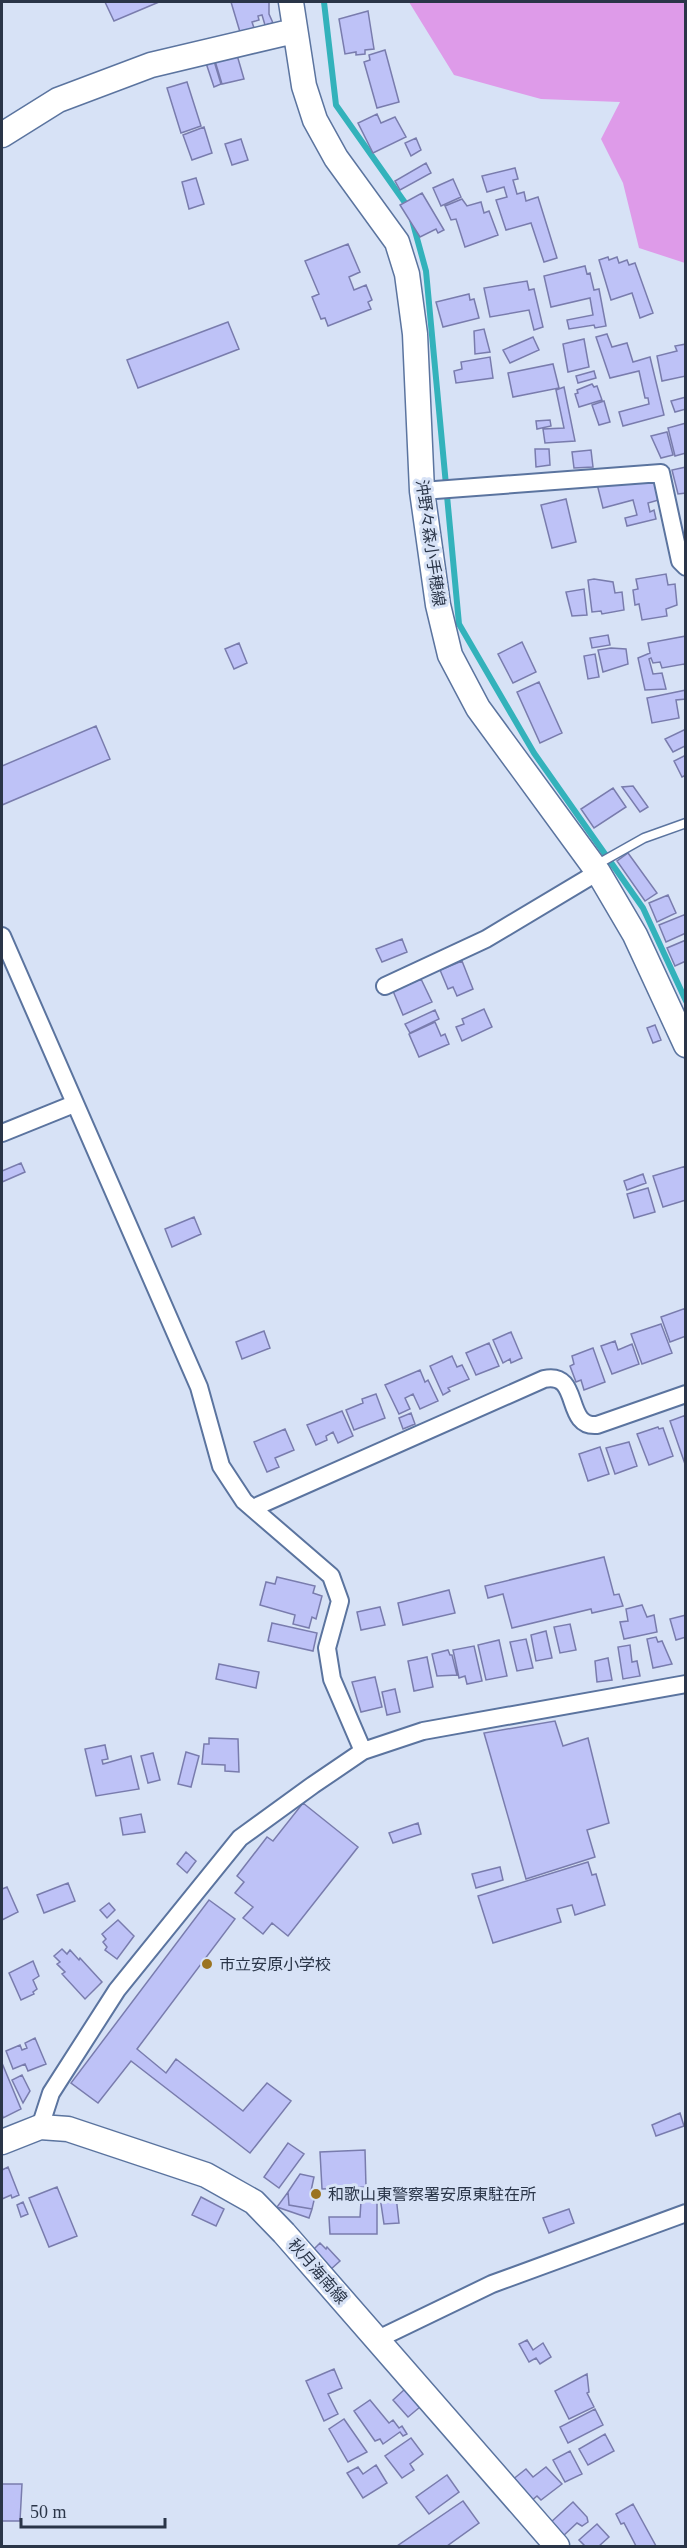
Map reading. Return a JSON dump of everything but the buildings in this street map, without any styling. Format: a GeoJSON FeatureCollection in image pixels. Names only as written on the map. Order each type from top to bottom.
{"type":"FeatureCollection","features":[{"type":"Feature","properties":{"kind":"main road","name":"沖野々森小手穂線"},"geometry":{"type":"LineString","coordinates":[[291,2],[304,86],[315,120],[336,158],[397,242],[407,274],[415,334],[422,491],[438,605],[450,655],[478,708],[595,869],[635,935],[686,1045]]}},
{"type":"Feature","properties":{"kind":"main road"},"geometry":{"type":"LineString","coordinates":[[2,135],[58,100],[151,65],[294,32]]}},
{"type":"Feature","properties":{"kind":"main road","name":"秋月海南線"},"geometry":{"type":"LineString","coordinates":[[2,2142],[40,2127],[68,2129],[206,2175],[254,2202],[284,2233],[556,2547]]}},
{"type":"Feature","properties":{"kind":"street"},"geometry":{"type":"LineString","coordinates":[[422,491],[661,473],[680,561],[686,567]]}},
{"type":"Feature","properties":{"kind":"street"},"geometry":{"type":"LineString","coordinates":[[385,986],[486,939],[595,869]]}},
{"type":"Feature","properties":{"kind":"street"},"geometry":{"type":"LineString","coordinates":[[2,936],[199,1387],[220,1466],[244,1502],[331,1576],[340,1601],[327,1648],[332,1679],[363,1751]]}},
{"type":"Feature","properties":{"kind":"street"},"geometry":{"type":"LineString","coordinates":[[2,1133],[74,1104]]}},
{"type":"Feature","properties":{"kind":"street"},"geometry":{"type":"LineString","coordinates":[[253,1508],[544,1379],[553,1377],[562,1381],[569,1391],[578,1415],[583,1423],[589,1426],[686,1394]]}},
{"type":"Feature","properties":{"kind":"street"},"geometry":{"type":"LineString","coordinates":[[40,2127],[51,2093],[117,1990],[240,1838],[363,1751],[423,1731],[686,1684]]}},
{"type":"Feature","properties":{"kind":"street"},"geometry":{"type":"LineString","coordinates":[[376,2340],[492,2284],[686,2213]]}},
{"type":"Feature","properties":{"kind":"lane"},"geometry":{"type":"LineString","coordinates":[[595,869],[644,838],[686,822]]}},
{"type":"Feature","properties":{"kind":"shaded area"},"geometry":{"type":"Polygon","coordinates":[[[409,2],[685,2],[685,263],[639,248],[623,183],[601,139],[620,102],[541,99],[454,75],[409,2]]]}},
{"type":"Feature","properties":{"kind":"waterway"},"geometry":{"type":"LineString","coordinates":[[324,2],[336,105],[408,207]]}},
{"type":"Feature","properties":{"kind":"waterway"},"geometry":{"type":"LineString","coordinates":[[412,220],[426,271],[459,624],[534,753],[643,908],[686,1001]]}},
{"type":"Feature","properties":{"kind":"place","name":"市立安原小学校"},"geometry":{"type":"Point","coordinates":[207,1964]}},
{"type":"Feature","properties":{"kind":"place","name":"和歌山東警察署安原東駐在所"},"geometry":{"type":"Point","coordinates":[316,2194]}}]}
